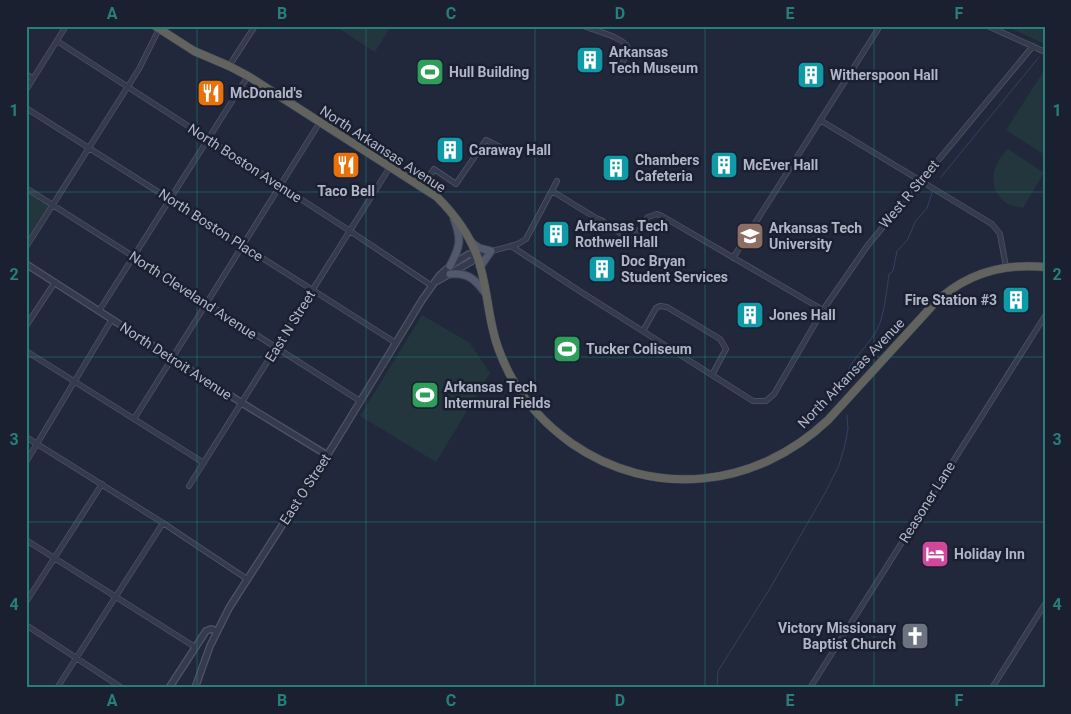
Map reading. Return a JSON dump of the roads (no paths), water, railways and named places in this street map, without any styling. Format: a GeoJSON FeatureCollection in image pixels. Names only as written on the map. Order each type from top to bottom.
{"type":"FeatureCollection","features":[{"type":"Feature","properties":{"kind":"highway","name":"North Arkansas Avenue"},"geometry":{"type":"LineString","coordinates":[[158,27],[194,50],[248,76],[437,197],[452,214],[477,255],[498,349],[509,373],[524,396],[559,435],[582,451],[608,464],[634,473],[662,478],[691,480],[719,477],[743,471],[779,456],[809,437],[828,420],[942,296],[969,278],[990,271],[1022,266],[1045,267]]}},
{"type":"Feature","properties":{"kind":"main road"},"geometry":{"type":"LineString","coordinates":[[452,214],[460,242],[450,270],[472,277],[486,294]]}},
{"type":"Feature","properties":{"kind":"main road"},"geometry":{"type":"LineString","coordinates":[[470,241],[479,248],[491,251],[480,267]]}},
{"type":"Feature","properties":{"kind":"street"},"geometry":{"type":"LineString","coordinates":[[229,66],[255,26]]}},
{"type":"Feature","properties":{"kind":"street"},"geometry":{"type":"LineString","coordinates":[[584,26],[617,38],[627,45],[629,49],[619,70]]}},
{"type":"Feature","properties":{"kind":"street"},"geometry":{"type":"LineString","coordinates":[[733,258],[880,26]]}},
{"type":"Feature","properties":{"kind":"street"},"geometry":{"type":"LineString","coordinates":[[988,26],[1045,52]]}},
{"type":"Feature","properties":{"kind":"street"},"geometry":{"type":"LineString","coordinates":[[26,90],[57,41],[63,27]]}},
{"type":"Feature","properties":{"kind":"street"},"geometry":{"type":"LineString","coordinates":[[26,247],[139,69],[158,27]]}},
{"type":"Feature","properties":{"kind":"street","name":"North Boston Avenue"},"geometry":{"type":"LineString","coordinates":[[57,41],[432,286]]}},
{"type":"Feature","properties":{"kind":"street","name":"West R Street"},"geometry":{"type":"LineString","coordinates":[[712,375],[754,401],[766,401],[774,394],[824,310],[868,245],[1033,46]]}},
{"type":"Feature","properties":{"kind":"street"},"geometry":{"type":"LineString","coordinates":[[26,74],[33,79]]}},
{"type":"Feature","properties":{"kind":"street"},"geometry":{"type":"LineString","coordinates":[[99,311],[248,76]]}},
{"type":"Feature","properties":{"kind":"street","name":"North Boston Place"},"geometry":{"type":"LineString","coordinates":[[26,108],[312,291],[396,342]]}},
{"type":"Feature","properties":{"kind":"street"},"geometry":{"type":"LineString","coordinates":[[820,120],[992,224],[1000,234],[1006,268]]}},
{"type":"Feature","properties":{"kind":"street"},"geometry":{"type":"LineString","coordinates":[[134,419],[320,122]]}},
{"type":"Feature","properties":{"kind":"street"},"geometry":{"type":"LineString","coordinates":[[422,187],[434,169],[456,184],[486,140],[502,148]]}},
{"type":"Feature","properties":{"kind":"street","name":"East N Street"},"geometry":{"type":"LineString","coordinates":[[189,486],[390,167]]}},
{"type":"Feature","properties":{"kind":"street"},"geometry":{"type":"LineString","coordinates":[[477,255],[518,244],[526,239],[557,182]]}},
{"type":"Feature","properties":{"kind":"street","name":"North Cleveland Avenue"},"geometry":{"type":"LineString","coordinates":[[26,188],[360,401]]}},
{"type":"Feature","properties":{"kind":"street"},"geometry":{"type":"LineString","coordinates":[[552,191],[632,241],[648,217],[657,214],[824,310]]}},
{"type":"Feature","properties":{"kind":"street"},"geometry":{"type":"LineString","coordinates":[[511,246],[560,279],[643,332],[712,375],[726,349],[720,339],[667,307],[660,306],[656,308],[643,332]]}},
{"type":"Feature","properties":{"kind":"street","name":"East O Street"},"geometry":{"type":"LineString","coordinates":[[168,688],[206,631],[211,629],[217,631],[247,579],[432,286],[469,254],[477,255]]}},
{"type":"Feature","properties":{"kind":"street","name":"North Detroit Avenue"},"geometry":{"type":"LineString","coordinates":[[26,264],[242,403],[327,455]]}},
{"type":"Feature","properties":{"kind":"street"},"geometry":{"type":"LineString","coordinates":[[26,326],[55,282]]}},
{"type":"Feature","properties":{"kind":"street","name":"Reasoner Lane"},"geometry":{"type":"LineString","coordinates":[[810,688],[1045,316]]}},
{"type":"Feature","properties":{"kind":"street"},"geometry":{"type":"LineString","coordinates":[[26,462],[112,319]]}},
{"type":"Feature","properties":{"kind":"street"},"geometry":{"type":"LineString","coordinates":[[26,351],[204,463]]}},
{"type":"Feature","properties":{"kind":"street"},"geometry":{"type":"LineString","coordinates":[[26,437],[164,523],[247,579]]}},
{"type":"Feature","properties":{"kind":"street"},"geometry":{"type":"LineString","coordinates":[[26,602],[102,484]]}},
{"type":"Feature","properties":{"kind":"street"},"geometry":{"type":"LineString","coordinates":[[57,688],[164,523]]}},
{"type":"Feature","properties":{"kind":"street"},"geometry":{"type":"LineString","coordinates":[[26,540],[195,647]]}},
{"type":"Feature","properties":{"kind":"street"},"geometry":{"type":"LineString","coordinates":[[992,688],[1045,604]]}},
{"type":"Feature","properties":{"kind":"street"},"geometry":{"type":"LineString","coordinates":[[26,625],[122,688]]}},
{"type":"Feature","properties":{"kind":"street"},"geometry":{"type":"LineString","coordinates":[[195,688],[203,663],[217,631]]}},
{"type":"Feature","properties":{"kind":"waterway"},"geometry":{"type":"LineString","coordinates":[[941,177],[1039,57]]}},
{"type":"Feature","properties":{"kind":"waterway"},"geometry":{"type":"LineString","coordinates":[[844,391],[847,371],[877,330],[881,320],[889,274],[893,271],[897,251],[908,239],[915,222],[927,208],[932,193]]}},
{"type":"Feature","properties":{"kind":"waterway"},"geometry":{"type":"LineString","coordinates":[[717,688],[718,671],[769,590],[839,465],[848,429],[847,415]]}},
{"type":"Feature","properties":{"kind":"place","name":"Arkansas Tech Museum"},"geometry":{"type":"Point","coordinates":[590,60]}},
{"type":"Feature","properties":{"kind":"place","name":"Hull Building"},"geometry":{"type":"Point","coordinates":[430,72]}},
{"type":"Feature","properties":{"kind":"place","name":"Witherspoon Hall"},"geometry":{"type":"Point","coordinates":[811,75]}},
{"type":"Feature","properties":{"kind":"place","name":"McDonald's"},"geometry":{"type":"Point","coordinates":[211,93]}},
{"type":"Feature","properties":{"kind":"place","name":"Caraway Hall"},"geometry":{"type":"Point","coordinates":[450,150]}},
{"type":"Feature","properties":{"kind":"place","name":"Taco Bell"},"geometry":{"type":"Point","coordinates":[346,165]}},
{"type":"Feature","properties":{"kind":"place","name":"McEver Hall"},"geometry":{"type":"Point","coordinates":[724,165]}},
{"type":"Feature","properties":{"kind":"place","name":"Chambers Cafeteria"},"geometry":{"type":"Point","coordinates":[616,168]}},
{"type":"Feature","properties":{"kind":"place","name":"Arkansas Tech Rothwell Hall"},"geometry":{"type":"Point","coordinates":[556,234]}},
{"type":"Feature","properties":{"kind":"place","name":"Arkansas Tech University"},"geometry":{"type":"Point","coordinates":[750,236]}},
{"type":"Feature","properties":{"kind":"place","name":"Doc Bryan Student Services"},"geometry":{"type":"Point","coordinates":[602,269]}},
{"type":"Feature","properties":{"kind":"place","name":"Fire Station #3"},"geometry":{"type":"Point","coordinates":[1016,300]}},
{"type":"Feature","properties":{"kind":"place","name":"Jones Hall"},"geometry":{"type":"Point","coordinates":[750,315]}},
{"type":"Feature","properties":{"kind":"place","name":"Tucker Coliseum"},"geometry":{"type":"Point","coordinates":[567,349]}},
{"type":"Feature","properties":{"kind":"place","name":"Arkansas Tech Intermural Fields"},"geometry":{"type":"Point","coordinates":[425,395]}},
{"type":"Feature","properties":{"kind":"place","name":"Holiday Inn"},"geometry":{"type":"Point","coordinates":[935,554]}},
{"type":"Feature","properties":{"kind":"place","name":"Victory Missionary Baptist Church"},"geometry":{"type":"Point","coordinates":[915,636]}}]}
